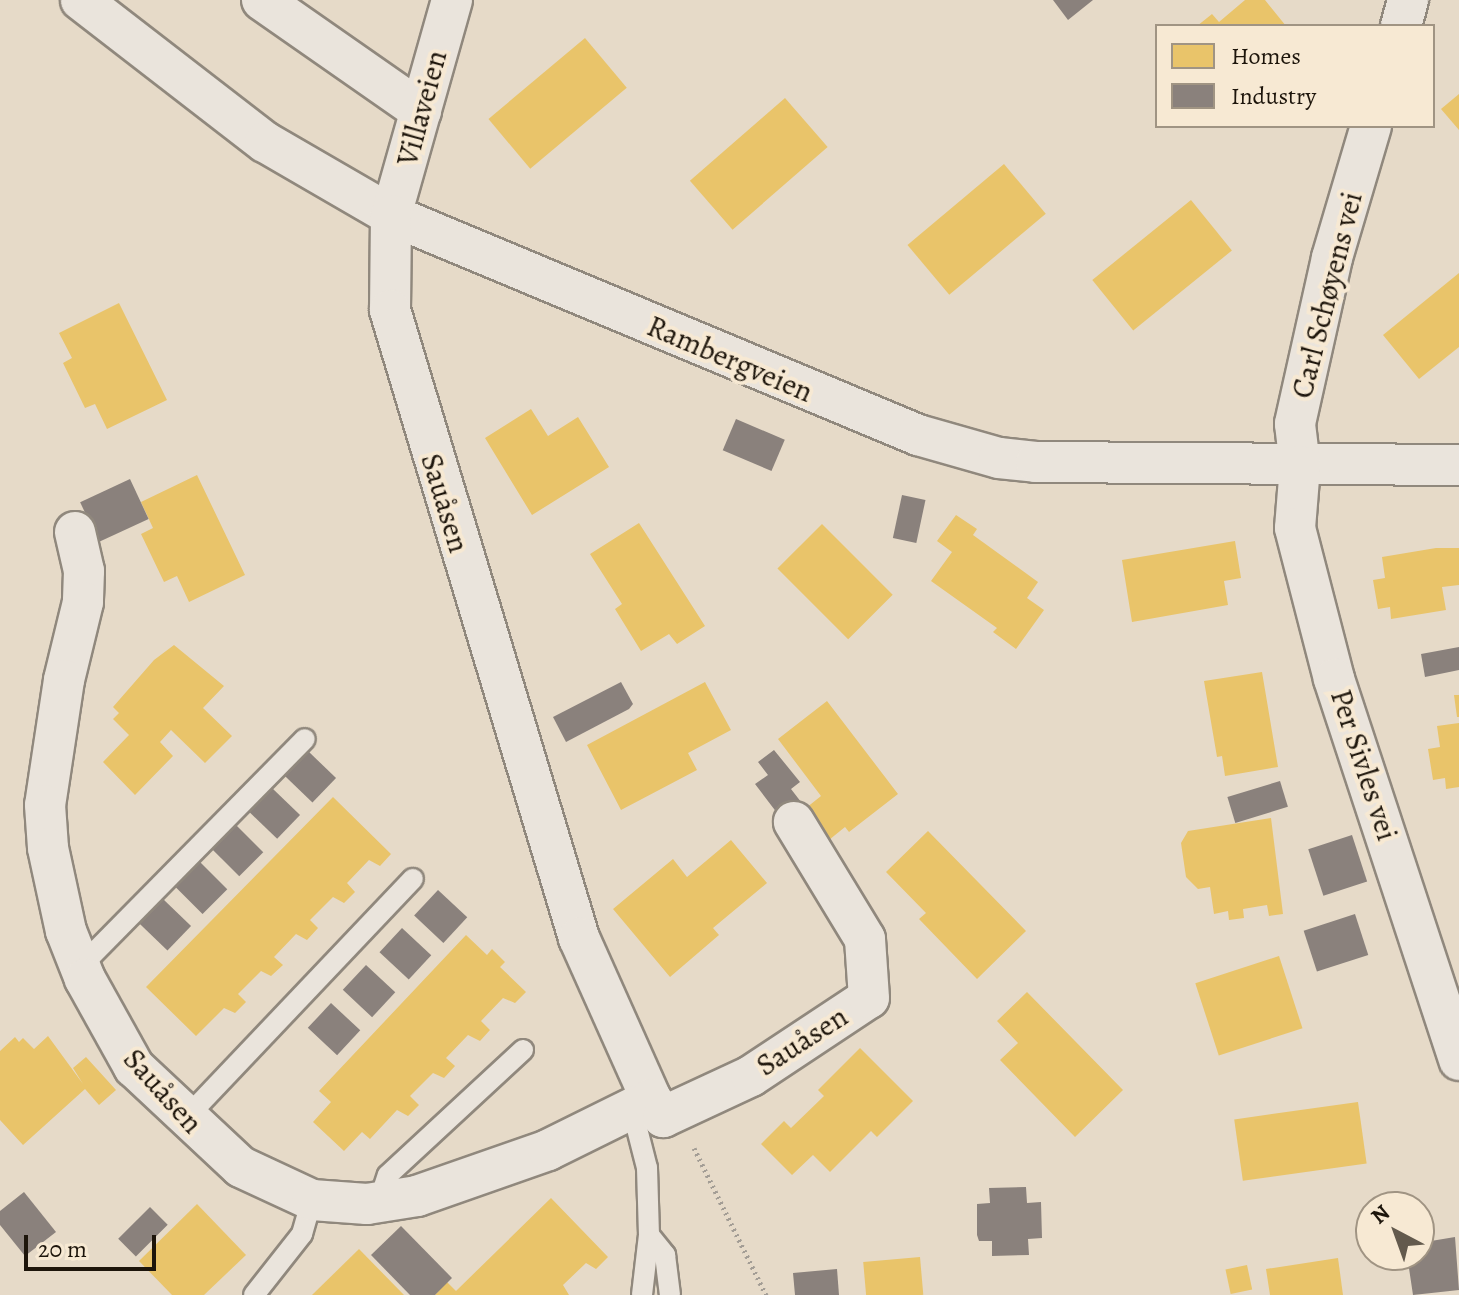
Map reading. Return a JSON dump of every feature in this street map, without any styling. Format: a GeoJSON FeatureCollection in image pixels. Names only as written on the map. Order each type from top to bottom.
{"type":"FeatureCollection","features":[{"type":"Feature","properties":{"kind":"street","name":"Rambergveien"},"geometry":{"type":"LineString","coordinates":[[81,0],[265,142],[391,215],[819,397],[967,451],[1036,462],[1459,465]]}},
{"type":"Feature","properties":{"kind":"street"},"geometry":{"type":"LineString","coordinates":[[262,0],[421,111]]}},
{"type":"Feature","properties":{"kind":"street","name":"Villaveien"},"geometry":{"type":"LineString","coordinates":[[391,215],[452,0]]}},
{"type":"Feature","properties":{"kind":"street"},"geometry":{"type":"LineString","coordinates":[[1402,24],[1408,0]]}},
{"type":"Feature","properties":{"kind":"street","name":"Carl Schøyens vei"},"geometry":{"type":"LineString","coordinates":[[1300,466],[1295,424],[1309,356],[1370,128]]}},
{"type":"Feature","properties":{"kind":"street","name":"Sauåsen"},"geometry":{"type":"LineString","coordinates":[[391,215],[390,310],[403,365],[579,938],[649,1108]]}},
{"type":"Feature","properties":{"kind":"street","name":"Per Sivles vei"},"geometry":{"type":"LineString","coordinates":[[1300,466],[1295,528],[1315,606],[1459,1060]]}},
{"type":"Feature","properties":{"kind":"street","name":"Sauåsen"},"geometry":{"type":"LineString","coordinates":[[75,532],[84,571],[83,602],[61,694],[45,805],[54,876],[80,967],[134,1067],[185,1119],[241,1167],[312,1200],[379,1202],[417,1196],[548,1150],[649,1108],[751,1076],[869,998],[865,939],[794,822]]}},
{"type":"Feature","properties":{"kind":"lane"},"geometry":{"type":"LineString","coordinates":[[80,967],[305,739]]}},
{"type":"Feature","properties":{"kind":"lane"},"geometry":{"type":"LineString","coordinates":[[185,1119],[413,879]]}},
{"type":"Feature","properties":{"kind":"lane"},"geometry":{"type":"LineString","coordinates":[[379,1202],[388,1175],[523,1050]]}},
{"type":"Feature","properties":{"kind":"lane"},"geometry":{"type":"LineString","coordinates":[[642,1295],[649,1235],[649,1108]]}},
{"type":"Feature","properties":{"kind":"lane"},"geometry":{"type":"LineString","coordinates":[[254,1295],[302,1234],[312,1200]]}},
{"type":"Feature","properties":{"kind":"lane"},"geometry":{"type":"LineString","coordinates":[[649,1235],[665,1255],[670,1295]]}},
{"type":"Feature","properties":{"kind":"path"},"geometry":{"type":"LineString","coordinates":[[649,1108],[687,1134],[766,1295]]}},
{"type":"Feature","properties":{"kind":"building: Homes"},"geometry":{"type":"Polygon","coordinates":[[[1245,0],[1265,0],[1284,24],[1200,24],[1212,14],[1219,22],[1245,0]]]}},
{"type":"Feature","properties":{"kind":"building: Homes"},"geometry":{"type":"Polygon","coordinates":[[[585,38],[627,88],[530,169],[488,119],[585,38]]]}},
{"type":"Feature","properties":{"kind":"building: Homes"},"geometry":{"type":"Polygon","coordinates":[[[1459,94],[1459,130],[1441,109],[1459,94]]]}},
{"type":"Feature","properties":{"kind":"building: Homes"},"geometry":{"type":"Polygon","coordinates":[[[785,98],[828,147],[733,230],[690,181],[785,98]]]}},
{"type":"Feature","properties":{"kind":"building: Homes"},"geometry":{"type":"Polygon","coordinates":[[[1004,164],[1046,214],[949,295],[907,245],[1004,164]]]}},
{"type":"Feature","properties":{"kind":"building: Homes"},"geometry":{"type":"Polygon","coordinates":[[[1191,200],[1232,251],[1133,330],[1092,280],[1191,200]]]}},
{"type":"Feature","properties":{"kind":"building: Homes"},"geometry":{"type":"Polygon","coordinates":[[[1459,273],[1459,347],[1419,379],[1383,335],[1459,273]]]}},
{"type":"Feature","properties":{"kind":"building: Homes"},"geometry":{"type":"Polygon","coordinates":[[[119,303],[167,400],[107,429],[95,404],[85,408],[63,363],[72,358],[59,333],[119,303]]]}},
{"type":"Feature","properties":{"kind":"building: Homes"},"geometry":{"type":"Polygon","coordinates":[[[531,409],[548,436],[578,417],[609,467],[532,515],[485,438],[531,409]]]}},
{"type":"Feature","properties":{"kind":"building: Homes"},"geometry":{"type":"Polygon","coordinates":[[[197,475],[245,575],[189,602],[177,576],[164,582],[141,534],[153,528],[141,502],[197,475]]]}},
{"type":"Feature","properties":{"kind":"building: Homes"},"geometry":{"type":"Polygon","coordinates":[[[956,515],[977,529],[973,535],[1038,582],[1027,598],[1044,610],[1016,649],[993,632],[997,628],[931,581],[952,552],[937,541],[956,515]]]}},
{"type":"Feature","properties":{"kind":"building: Homes"},"geometry":{"type":"Polygon","coordinates":[[[639,523],[705,626],[677,644],[669,634],[641,651],[615,609],[622,604],[590,554],[639,523]]]}},
{"type":"Feature","properties":{"kind":"building: Homes"},"geometry":{"type":"Polygon","coordinates":[[[822,524],[893,595],[848,639],[777,569],[822,524]]]}},
{"type":"Feature","properties":{"kind":"building: Homes"},"geometry":{"type":"Polygon","coordinates":[[[1235,541],[1241,578],[1224,581],[1228,605],[1132,622],[1122,560],[1235,541]]]}},
{"type":"Feature","properties":{"kind":"building: Homes"},"geometry":{"type":"Polygon","coordinates":[[[1436,548],[1459,548],[1459,585],[1442,587],[1446,610],[1391,619],[1390,607],[1378,609],[1373,580],[1385,578],[1382,557],[1436,548]]]}},
{"type":"Feature","properties":{"kind":"building: Homes"},"geometry":{"type":"Polygon","coordinates":[[[174,645],[224,686],[203,708],[232,736],[205,763],[171,730],[160,742],[173,756],[135,795],[103,762],[129,735],[113,719],[119,713],[113,707],[154,660],[174,645]]]}},
{"type":"Feature","properties":{"kind":"building: Homes"},"geometry":{"type":"Polygon","coordinates":[[[1262,672],[1278,767],[1225,776],[1222,756],[1217,757],[1204,681],[1262,672]]]}},
{"type":"Feature","properties":{"kind":"building: Homes"},"geometry":{"type":"Polygon","coordinates":[[[705,682],[731,730],[688,753],[697,770],[621,810],[587,745],[705,682]]]}},
{"type":"Feature","properties":{"kind":"building: Homes"},"geometry":{"type":"Polygon","coordinates":[[[1454,695],[1459,695],[1459,717],[1457,717],[1454,695]]]}},
{"type":"Feature","properties":{"kind":"building: Homes"},"geometry":{"type":"Polygon","coordinates":[[[827,701],[898,794],[849,832],[845,827],[824,844],[806,808],[821,796],[778,739],[827,701]]]}},
{"type":"Feature","properties":{"kind":"building: Homes"},"geometry":{"type":"Polygon","coordinates":[[[1459,723],[1459,787],[1446,789],[1445,778],[1433,780],[1428,749],[1440,747],[1437,726],[1459,723]]]}},
{"type":"Feature","properties":{"kind":"building: Homes"},"geometry":{"type":"Polygon","coordinates":[[[333,797],[391,854],[380,866],[369,860],[347,883],[355,892],[344,903],[333,897],[310,920],[318,928],[307,940],[296,934],[274,957],[283,965],[271,976],[261,971],[238,994],[246,1002],[235,1013],[224,1008],[196,1036],[146,987],[333,797]]]}},
{"type":"Feature","properties":{"kind":"building: Homes"},"geometry":{"type":"Polygon","coordinates":[[[1271,818],[1283,914],[1269,916],[1267,905],[1243,909],[1244,918],[1229,920],[1228,911],[1214,914],[1210,887],[1198,889],[1186,877],[1181,843],[1188,831],[1271,818]]]}},
{"type":"Feature","properties":{"kind":"building: Homes"},"geometry":{"type":"Polygon","coordinates":[[[928,831],[1026,931],[977,979],[919,919],[926,913],[886,872],[928,831]]]}},
{"type":"Feature","properties":{"kind":"building: Homes"},"geometry":{"type":"Polygon","coordinates":[[[731,840],[767,883],[713,928],[719,935],[670,977],[613,909],[673,859],[687,877],[731,840]]]}},
{"type":"Feature","properties":{"kind":"building: Homes"},"geometry":{"type":"Polygon","coordinates":[[[466,935],[487,955],[492,949],[505,962],[500,967],[526,992],[515,1003],[503,998],[481,1021],[490,1030],[480,1041],[468,1035],[446,1058],[455,1066],[444,1078],[433,1073],[410,1096],[419,1105],[408,1116],[397,1110],[370,1139],[362,1132],[344,1151],[313,1122],[331,1102],[319,1091],[466,935]]]}},
{"type":"Feature","properties":{"kind":"building: Homes"},"geometry":{"type":"Polygon","coordinates":[[[1279,956],[1302,1028],[1219,1055],[1195,983],[1279,956]]]}},
{"type":"Feature","properties":{"kind":"building: Homes"},"geometry":{"type":"Polygon","coordinates":[[[1027,992],[1123,1090],[1075,1137],[1000,1060],[1018,1043],[997,1021],[1027,992]]]}},
{"type":"Feature","properties":{"kind":"building: Homes"},"geometry":{"type":"Polygon","coordinates":[[[48,1036],[83,1084],[73,1068],[86,1057],[116,1090],[99,1105],[85,1089],[23,1145],[0,1120],[0,1051],[15,1037],[19,1042],[23,1038],[34,1049],[48,1036]]]}},
{"type":"Feature","properties":{"kind":"building: Homes"},"geometry":{"type":"Polygon","coordinates":[[[860,1048],[913,1101],[877,1137],[871,1131],[830,1172],[813,1155],[792,1175],[761,1144],[784,1121],[791,1128],[824,1096],[818,1090],[860,1048]]]}},
{"type":"Feature","properties":{"kind":"building: Homes"},"geometry":{"type":"Polygon","coordinates":[[[1358,1102],[1367,1163],[1243,1181],[1234,1119],[1358,1102]]]}},
{"type":"Feature","properties":{"kind":"building: Homes"},"geometry":{"type":"Polygon","coordinates":[[[551,1198],[608,1257],[596,1269],[586,1263],[563,1285],[569,1295],[435,1295],[447,1282],[456,1291],[551,1198]]]}},
{"type":"Feature","properties":{"kind":"building: Homes"},"geometry":{"type":"Polygon","coordinates":[[[197,1204],[246,1255],[204,1295],[172,1295],[139,1261],[197,1204]]]}},
{"type":"Feature","properties":{"kind":"building: Homes"},"geometry":{"type":"Polygon","coordinates":[[[359,1249],[404,1295],[312,1295],[359,1249]]]}},
{"type":"Feature","properties":{"kind":"building: Homes"},"geometry":{"type":"Polygon","coordinates":[[[920,1257],[923,1295],[866,1295],[863,1262],[920,1257]]]}},
{"type":"Feature","properties":{"kind":"building: Homes"},"geometry":{"type":"Polygon","coordinates":[[[1338,1258],[1343,1295],[1270,1295],[1266,1269],[1338,1258]]]}},
{"type":"Feature","properties":{"kind":"building: Homes"},"geometry":{"type":"Polygon","coordinates":[[[1247,1265],[1252,1289],[1231,1294],[1225,1270],[1247,1265]]]}},
{"type":"Feature","properties":{"kind":"building: Industry"},"geometry":{"type":"Polygon","coordinates":[[[1053,0],[1093,0],[1068,20],[1053,0]]]}},
{"type":"Feature","properties":{"kind":"building: Industry"},"geometry":{"type":"Polygon","coordinates":[[[736,419],[785,440],[772,471],[723,450],[736,419]]]}},
{"type":"Feature","properties":{"kind":"building: Industry"},"geometry":{"type":"Polygon","coordinates":[[[130,479],[149,519],[99,542],[80,502],[130,479]]]}},
{"type":"Feature","properties":{"kind":"building: Industry"},"geometry":{"type":"Polygon","coordinates":[[[902,495],[925,500],[916,543],[893,538],[902,495]]]}},
{"type":"Feature","properties":{"kind":"building: Industry"},"geometry":{"type":"Polygon","coordinates":[[[1459,647],[1459,670],[1425,677],[1421,654],[1459,647]]]}},
{"type":"Feature","properties":{"kind":"building: Industry"},"geometry":{"type":"Polygon","coordinates":[[[621,682],[633,704],[629,709],[566,742],[553,717],[621,682]]]}},
{"type":"Feature","properties":{"kind":"building: Industry"},"geometry":{"type":"Polygon","coordinates":[[[774,750],[800,782],[791,789],[808,811],[787,826],[755,784],[768,775],[758,762],[774,750]]]}},
{"type":"Feature","properties":{"kind":"building: Industry"},"geometry":{"type":"Polygon","coordinates":[[[308,751],[336,778],[312,803],[284,775],[308,751]]]}},
{"type":"Feature","properties":{"kind":"building: Industry"},"geometry":{"type":"Polygon","coordinates":[[[1280,781],[1288,807],[1235,823],[1227,797],[1280,781]]]}},
{"type":"Feature","properties":{"kind":"building: Industry"},"geometry":{"type":"Polygon","coordinates":[[[272,788],[300,815],[277,839],[249,812],[272,788]]]}},
{"type":"Feature","properties":{"kind":"building: Industry"},"geometry":{"type":"Polygon","coordinates":[[[235,824],[263,852],[239,876],[211,848],[235,824]]]}},
{"type":"Feature","properties":{"kind":"building: Industry"},"geometry":{"type":"Polygon","coordinates":[[[1352,835],[1367,882],[1323,896],[1308,849],[1352,835]]]}},
{"type":"Feature","properties":{"kind":"building: Industry"},"geometry":{"type":"Polygon","coordinates":[[[199,861],[227,889],[203,914],[174,886],[199,861]]]}},
{"type":"Feature","properties":{"kind":"building: Industry"},"geometry":{"type":"Polygon","coordinates":[[[438,890],[467,917],[443,943],[414,916],[438,890]]]}},
{"type":"Feature","properties":{"kind":"building: Industry"},"geometry":{"type":"Polygon","coordinates":[[[163,899],[191,926],[167,951],[139,923],[163,899]]]}},
{"type":"Feature","properties":{"kind":"building: Industry"},"geometry":{"type":"Polygon","coordinates":[[[1355,914],[1368,955],[1317,972],[1304,931],[1355,914]]]}},
{"type":"Feature","properties":{"kind":"building: Industry"},"geometry":{"type":"Polygon","coordinates":[[[402,928],[431,955],[409,979],[379,952],[402,928]]]}},
{"type":"Feature","properties":{"kind":"building: Industry"},"geometry":{"type":"Polygon","coordinates":[[[366,965],[395,992],[372,1017],[343,990],[366,965]]]}},
{"type":"Feature","properties":{"kind":"building: Industry"},"geometry":{"type":"Polygon","coordinates":[[[331,1003],[360,1030],[337,1055],[308,1028],[331,1003]]]}},
{"type":"Feature","properties":{"kind":"building: Industry"},"geometry":{"type":"Polygon","coordinates":[[[1026,1187],[1027,1203],[1041,1202],[1042,1238],[1028,1239],[1029,1255],[992,1256],[992,1241],[979,1241],[977,1235],[977,1204],[990,1203],[989,1188],[1026,1187]]]}},
{"type":"Feature","properties":{"kind":"building: Industry"},"geometry":{"type":"Polygon","coordinates":[[[24,1192],[56,1232],[25,1256],[0,1225],[0,1211],[24,1192]]]}},
{"type":"Feature","properties":{"kind":"building: Industry"},"geometry":{"type":"Polygon","coordinates":[[[150,1207],[168,1225],[136,1256],[118,1239],[150,1207]]]}},
{"type":"Feature","properties":{"kind":"building: Industry"},"geometry":{"type":"Polygon","coordinates":[[[401,1226],[452,1278],[435,1295],[410,1295],[371,1255],[401,1226]]]}},
{"type":"Feature","properties":{"kind":"building: Industry"},"geometry":{"type":"Polygon","coordinates":[[[1455,1237],[1459,1290],[1413,1295],[1409,1271],[1435,1271],[1435,1240],[1455,1237]]]}},
{"type":"Feature","properties":{"kind":"building: Industry"},"geometry":{"type":"Polygon","coordinates":[[[837,1269],[839,1295],[795,1295],[793,1273],[837,1269]]]}}]}
